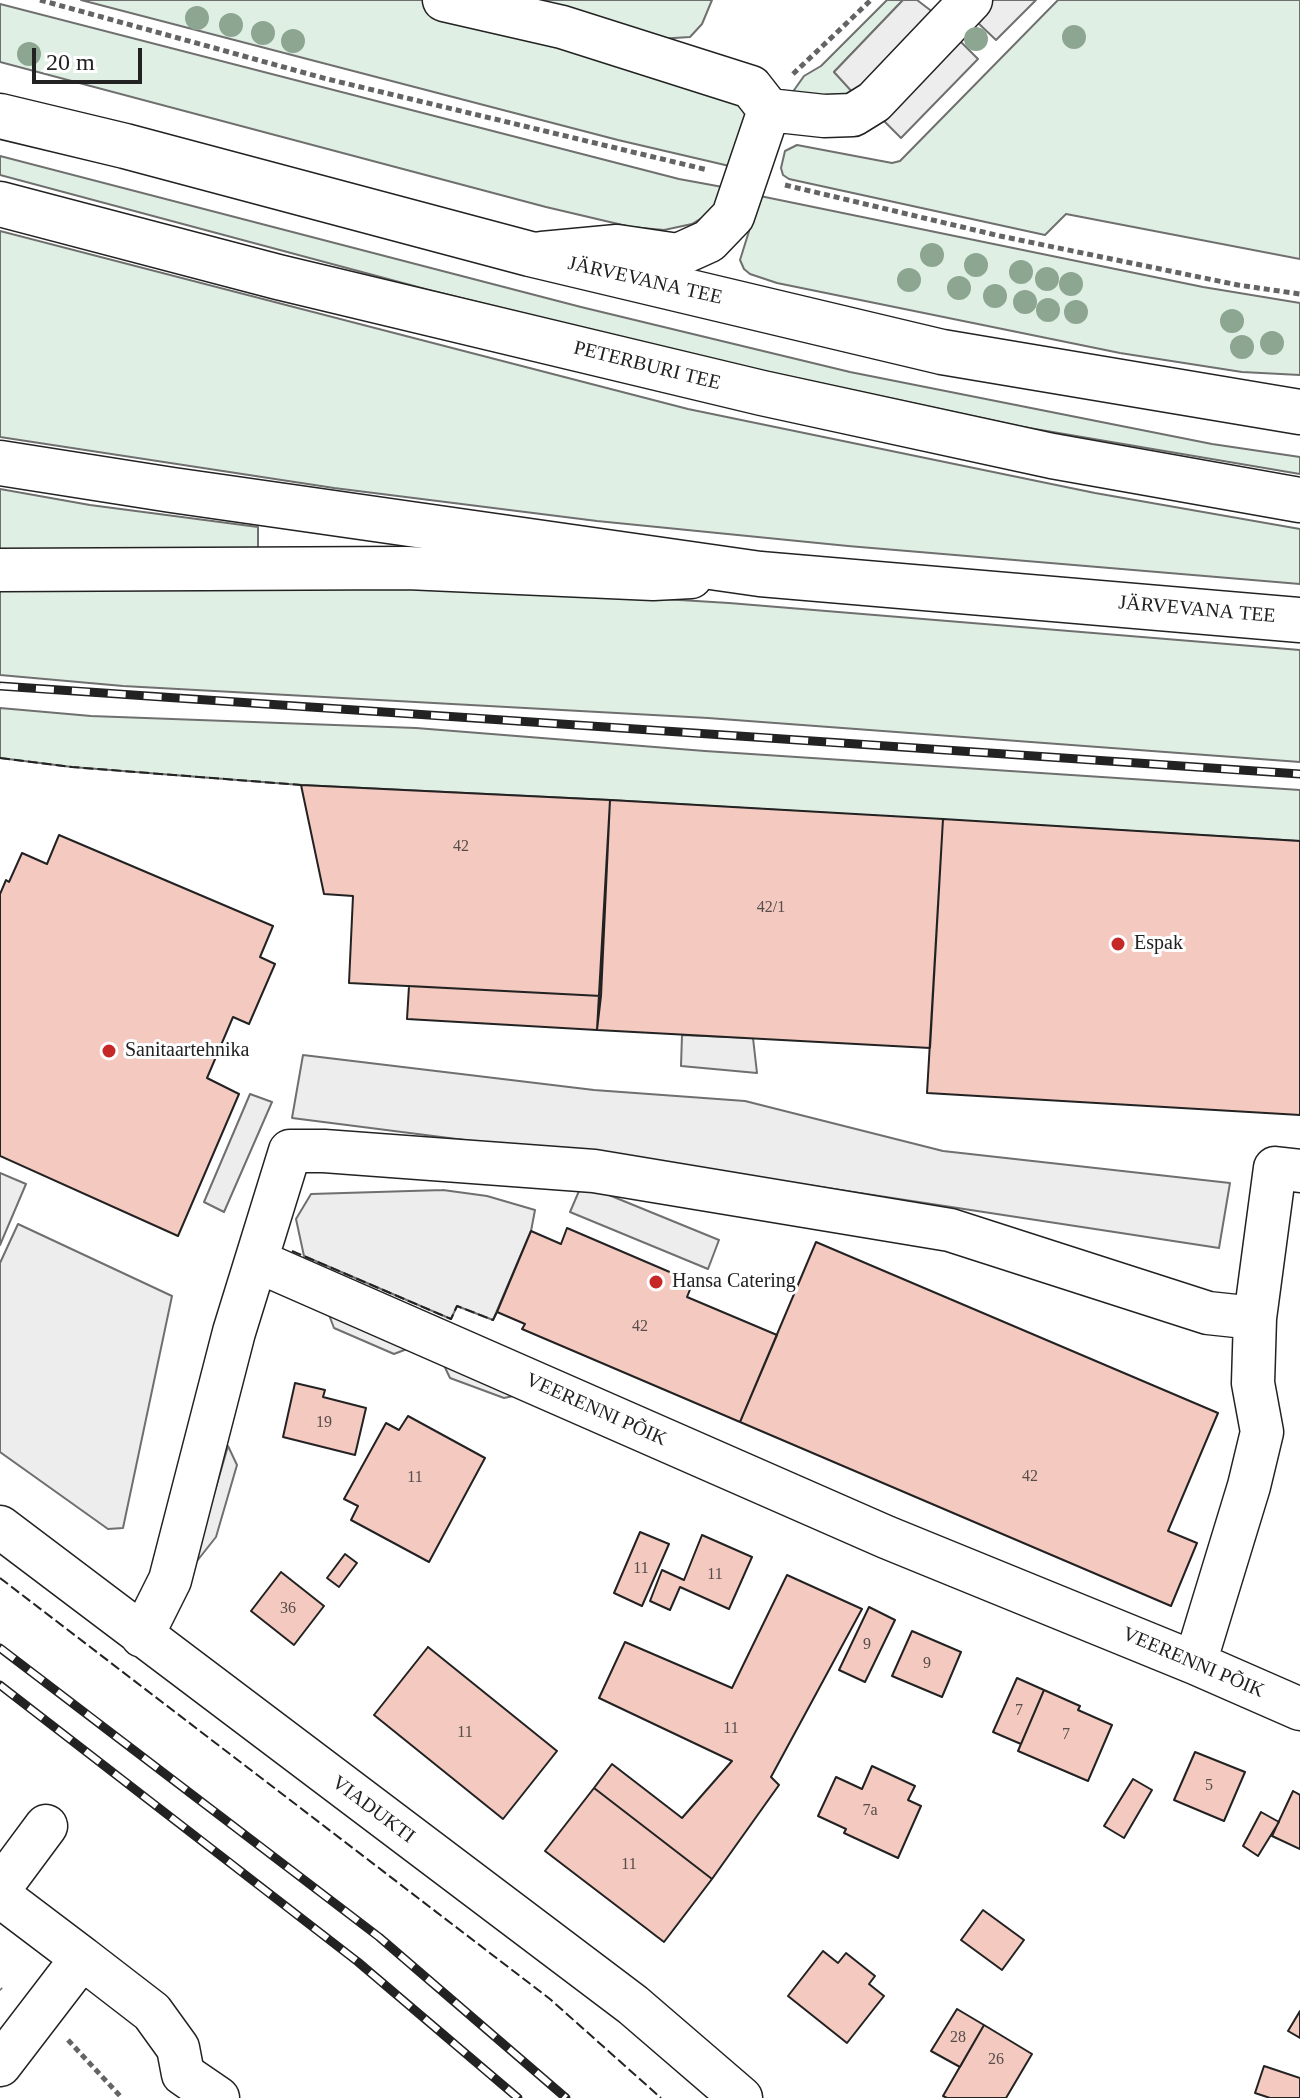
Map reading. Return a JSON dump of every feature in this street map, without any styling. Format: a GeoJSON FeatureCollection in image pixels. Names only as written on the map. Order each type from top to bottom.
{"type":"FeatureCollection","features":[{"type":"Feature","properties":{"kind":"main road","name":"JÄRVEVANA TEE"},"geometry":{"type":"LineString","coordinates":[[0,106],[125,146],[530,254],[942,352],[1300,412]]}},
{"type":"Feature","properties":{"kind":"main road"},"geometry":{"type":"LineString","coordinates":[[0,116],[125,146]]}},
{"type":"Feature","properties":{"kind":"main road","name":"PETERBURI TEE"},"geometry":{"type":"LineString","coordinates":[[0,204],[278,277],[762,393],[1052,456],[1300,500]]}},
{"type":"Feature","properties":{"kind":"main road","name":"JÄRVEVANA TEE"},"geometry":{"type":"LineString","coordinates":[[0,463],[760,574],[1300,620]]}},
{"type":"Feature","properties":{"kind":"street"},"geometry":{"type":"LineString","coordinates":[[444,0],[562,27],[751,87],[769,110],[824,116],[853,115],[874,102],[971,0]]}},
{"type":"Feature","properties":{"kind":"street"},"geometry":{"type":"LineString","coordinates":[[530,254],[617,246],[678,255],[709,241],[733,216],[769,110]]}},
{"type":"Feature","properties":{"kind":"street"},"geometry":{"type":"LineString","coordinates":[[0,570],[407,568],[653,579],[760,574]]}},
{"type":"Feature","properties":{"kind":"street"},"geometry":{"type":"LineString","coordinates":[[142,1636],[170,1580],[234,1332],[290,1151],[384,1154],[594,1171],[950,1230],[1208,1313],[1255,1318]]}},
{"type":"Feature","properties":{"kind":"street"},"geometry":{"type":"LineString","coordinates":[[1195,1663],[1249,1486],[1262,1432],[1253,1383],[1255,1318],[1275,1168],[1300,1171]]}},
{"type":"Feature","properties":{"kind":"street","name":"VEERENNI PÕIK"},"geometry":{"type":"LineString","coordinates":[[257,1261],[886,1537],[1300,1709]]}},
{"type":"Feature","properties":{"kind":"street","name":"VIADUKTI"},"geometry":{"type":"LineString","coordinates":[[0,1527],[633,2005],[741,2098]]}},
{"type":"Feature","properties":{"kind":"street"},"geometry":{"type":"LineString","coordinates":[[0,1888],[46,1826]]}},
{"type":"Feature","properties":{"kind":"street"},"geometry":{"type":"LineString","coordinates":[[0,1896],[152,2012],[178,2048],[183,2074],[218,2098]]}},
{"type":"Feature","properties":{"kind":"street"},"geometry":{"type":"LineString","coordinates":[[0,2065],[82,1958]]}},
{"type":"Feature","properties":{"kind":"path"},"geometry":{"type":"LineString","coordinates":[[40,0],[327,79],[747,179],[773,182],[1000,236],[1238,285],[1300,294]]}},
{"type":"Feature","properties":{"kind":"path"},"geometry":{"type":"LineString","coordinates":[[769,110],[795,71],[871,0]]}},
{"type":"Feature","properties":{"kind":"path"},"geometry":{"type":"LineString","coordinates":[[67,2039],[122,2098]]}},
{"type":"Feature","properties":{"kind":"green space"},"geometry":{"type":"Polygon","coordinates":[[[81,0],[712,0],[702,24],[690,37],[658,39],[739,99],[749,116],[738,168],[618,140],[81,0]]]}},
{"type":"Feature","properties":{"kind":"green space"},"geometry":{"type":"Polygon","coordinates":[[[887,0],[903,0],[834,72],[852,90],[853,97],[792,93],[804,76],[821,66],[887,0]]]}},
{"type":"Feature","properties":{"kind":"green space"},"geometry":{"type":"Polygon","coordinates":[[[1058,0],[1300,0],[1300,259],[1066,214],[1045,235],[789,179],[783,175],[781,168],[785,151],[797,145],[892,163],[900,161],[1058,0]]]}},
{"type":"Feature","properties":{"kind":"green space"},"geometry":{"type":"Polygon","coordinates":[[[0,4],[679,179],[728,188],[705,216],[692,224],[664,230],[631,227],[546,207],[0,62],[0,4]]]}},
{"type":"Feature","properties":{"kind":"green space"},"geometry":{"type":"Polygon","coordinates":[[[0,156],[581,307],[850,372],[1212,444],[1300,457],[1300,474],[1023,427],[699,357],[429,290],[0,175],[0,156]]]}},
{"type":"Feature","properties":{"kind":"green space"},"geometry":{"type":"Polygon","coordinates":[[[760,196],[1203,287],[1300,303],[1300,375],[1242,372],[1120,353],[777,283],[750,274],[740,260],[760,196]]]}},
{"type":"Feature","properties":{"kind":"green space"},"geometry":{"type":"Polygon","coordinates":[[[0,231],[688,409],[1095,493],[1300,529],[1300,584],[848,546],[597,521],[334,488],[0,437],[0,231]]]}},
{"type":"Feature","properties":{"kind":"green space"},"geometry":{"type":"Polygon","coordinates":[[[0,489],[90,505],[258,527],[258,551],[0,553],[0,489]]]}},
{"type":"Feature","properties":{"kind":"green space"},"geometry":{"type":"Polygon","coordinates":[[[386,582],[729,603],[1300,650],[1300,762],[708,718],[123,686],[0,675],[0,587],[386,582]]]}},
{"type":"Feature","properties":{"kind":"green space"},"geometry":{"type":"Polygon","coordinates":[[[0,708],[91,716],[416,728],[705,751],[1300,790],[1300,841],[301,785],[72,767],[0,758],[0,708]]]}},
{"type":"Feature","properties":{"kind":"shaded area"},"geometry":{"type":"Polygon","coordinates":[[[903,0],[917,0],[934,13],[854,94],[834,72],[903,0]]]}},
{"type":"Feature","properties":{"kind":"shaded area"},"geometry":{"type":"Polygon","coordinates":[[[993,0],[1036,0],[996,40],[977,22],[972,22],[993,0]]]}},
{"type":"Feature","properties":{"kind":"shaded area"},"geometry":{"type":"Polygon","coordinates":[[[960,41],[978,59],[901,138],[883,120],[960,41]]]}},
{"type":"Feature","properties":{"kind":"shaded area"},"geometry":{"type":"Polygon","coordinates":[[[682,1035],[753,1038],[757,1073],[681,1066],[682,1035]]]}},
{"type":"Feature","properties":{"kind":"shaded area"},"geometry":{"type":"Polygon","coordinates":[[[303,1055],[594,1090],[745,1101],[943,1151],[1230,1183],[1219,1248],[755,1177],[292,1118],[303,1055]]]}},
{"type":"Feature","properties":{"kind":"shaded area"},"geometry":{"type":"Polygon","coordinates":[[[250,1094],[272,1102],[224,1212],[204,1202],[250,1094]]]}},
{"type":"Feature","properties":{"kind":"shaded area"},"geometry":{"type":"Polygon","coordinates":[[[0,1173],[26,1184],[0,1245],[0,1173]]]}},
{"type":"Feature","properties":{"kind":"shaded area"},"geometry":{"type":"Polygon","coordinates":[[[582,1184],[719,1240],[708,1269],[570,1212],[582,1184]]]}},
{"type":"Feature","properties":{"kind":"shaded area"},"geometry":{"type":"Polygon","coordinates":[[[443,1190],[487,1196],[535,1210],[531,1231],[493,1320],[457,1306],[451,1319],[304,1256],[296,1219],[311,1194],[443,1190]]]}},
{"type":"Feature","properties":{"kind":"shaded area"},"geometry":{"type":"Polygon","coordinates":[[[18,1224],[172,1296],[123,1528],[108,1529],[0,1452],[0,1263],[18,1224]]]}},
{"type":"Feature","properties":{"kind":"shaded area"},"geometry":{"type":"Polygon","coordinates":[[[326,1307],[527,1393],[504,1398],[450,1378],[441,1359],[412,1347],[394,1354],[334,1328],[326,1307]]]}},
{"type":"Feature","properties":{"kind":"shaded area"},"geometry":{"type":"Polygon","coordinates":[[[228,1446],[237,1465],[216,1537],[193,1566],[228,1446]]]}},
{"type":"Feature","properties":{"kind":"building"},"geometry":{"type":"Polygon","coordinates":[[[301,785],[610,800],[601,996],[349,983],[353,896],[324,894],[301,785]]]}},
{"type":"Feature","properties":{"kind":"building"},"geometry":{"type":"Polygon","coordinates":[[[610,800],[943,819],[930,1048],[597,1030],[610,800]]]}},
{"type":"Feature","properties":{"kind":"building","name":"Espak"},"geometry":{"type":"Polygon","coordinates":[[[943,819],[1300,841],[1300,1115],[927,1093],[943,819]]]}},
{"type":"Feature","properties":{"kind":"building","name":"Sanitaartehnika"},"geometry":{"type":"Polygon","coordinates":[[[59,835],[273,926],[260,957],[275,964],[249,1024],[233,1017],[207,1078],[239,1094],[178,1236],[0,1156],[0,894],[22,853],[47,864],[59,835]]]}},
{"type":"Feature","properties":{"kind":"building"},"geometry":{"type":"Polygon","coordinates":[[[409,986],[601,996],[597,1030],[407,1019],[409,986]]]}},
{"type":"Feature","properties":{"kind":"building"},"geometry":{"type":"Polygon","coordinates":[[[567,1228],[693,1282],[687,1297],[777,1335],[740,1422],[522,1329],[525,1324],[497,1312],[531,1231],[561,1244],[567,1228]]]}},
{"type":"Feature","properties":{"kind":"building"},"geometry":{"type":"Polygon","coordinates":[[[816,1242],[1218,1413],[1168,1531],[1197,1543],[1171,1606],[740,1422],[816,1242]]]}},
{"type":"Feature","properties":{"kind":"building"},"geometry":{"type":"Polygon","coordinates":[[[295,1383],[325,1390],[323,1397],[366,1408],[355,1455],[283,1437],[295,1383]]]}},
{"type":"Feature","properties":{"kind":"building"},"geometry":{"type":"Polygon","coordinates":[[[408,1416],[485,1458],[429,1562],[351,1520],[358,1506],[344,1499],[386,1423],[399,1430],[408,1416]]]}},
{"type":"Feature","properties":{"kind":"building"},"geometry":{"type":"Polygon","coordinates":[[[640,1532],[669,1544],[642,1606],[614,1593],[640,1532]]]}},
{"type":"Feature","properties":{"kind":"building"},"geometry":{"type":"Polygon","coordinates":[[[702,1535],[752,1557],[729,1609],[680,1587],[670,1610],[650,1601],[662,1570],[684,1580],[702,1535]]]}},
{"type":"Feature","properties":{"kind":"building"},"geometry":{"type":"Polygon","coordinates":[[[345,1554],[357,1563],[339,1587],[327,1578],[345,1554]]]}},
{"type":"Feature","properties":{"kind":"building"},"geometry":{"type":"Polygon","coordinates":[[[281,1572],[324,1606],[294,1645],[251,1611],[281,1572]]]}},
{"type":"Feature","properties":{"kind":"building"},"geometry":{"type":"Polygon","coordinates":[[[787,1575],[862,1609],[771,1777],[779,1785],[712,1879],[594,1788],[612,1764],[682,1818],[732,1761],[599,1698],[625,1642],[732,1688],[787,1575]]]}},
{"type":"Feature","properties":{"kind":"building"},"geometry":{"type":"Polygon","coordinates":[[[869,1607],[895,1620],[865,1682],[839,1670],[869,1607]]]}},
{"type":"Feature","properties":{"kind":"building"},"geometry":{"type":"Polygon","coordinates":[[[912,1631],[961,1652],[942,1697],[892,1676],[912,1631]]]}},
{"type":"Feature","properties":{"kind":"building"},"geometry":{"type":"Polygon","coordinates":[[[428,1647],[557,1751],[503,1819],[374,1715],[428,1647]]]}},
{"type":"Feature","properties":{"kind":"building"},"geometry":{"type":"Polygon","coordinates":[[[1017,1678],[1044,1690],[1021,1744],[993,1732],[1017,1678]]]}},
{"type":"Feature","properties":{"kind":"building"},"geometry":{"type":"Polygon","coordinates":[[[1044,1690],[1112,1725],[1088,1781],[1018,1751],[1044,1690]]]}},
{"type":"Feature","properties":{"kind":"building"},"geometry":{"type":"Polygon","coordinates":[[[1195,1752],[1245,1772],[1224,1821],[1174,1800],[1195,1752]]]}},
{"type":"Feature","properties":{"kind":"building"},"geometry":{"type":"Polygon","coordinates":[[[872,1766],[915,1786],[908,1800],[921,1806],[898,1858],[844,1833],[846,1829],[818,1816],[836,1777],[862,1789],[872,1766]]]}},
{"type":"Feature","properties":{"kind":"building"},"geometry":{"type":"Polygon","coordinates":[[[1133,1779],[1152,1790],[1124,1838],[1104,1826],[1133,1779]]]}},
{"type":"Feature","properties":{"kind":"building"},"geometry":{"type":"Polygon","coordinates":[[[594,1788],[712,1879],[664,1942],[545,1851],[594,1788]]]}},
{"type":"Feature","properties":{"kind":"building"},"geometry":{"type":"Polygon","coordinates":[[[1293,1791],[1300,1795],[1300,1849],[1272,1836],[1293,1791]]]}},
{"type":"Feature","properties":{"kind":"building"},"geometry":{"type":"Polygon","coordinates":[[[1261,1812],[1279,1822],[1258,1856],[1243,1846],[1261,1812]]]}},
{"type":"Feature","properties":{"kind":"building"},"geometry":{"type":"Polygon","coordinates":[[[983,1910],[1024,1940],[1002,1970],[961,1940],[983,1910]]]}},
{"type":"Feature","properties":{"kind":"building"},"geometry":{"type":"Polygon","coordinates":[[[823,1951],[838,1963],[846,1953],[875,1976],[869,1984],[884,1996],[847,2043],[788,1996],[823,1951]]]}},
{"type":"Feature","properties":{"kind":"building"},"geometry":{"type":"Polygon","coordinates":[[[957,2009],[984,2025],[960,2067],[931,2051],[957,2009]]]}},
{"type":"Feature","properties":{"kind":"building"},"geometry":{"type":"Polygon","coordinates":[[[1300,2011],[1300,2038],[1288,2031],[1300,2011]]]}},
{"type":"Feature","properties":{"kind":"building"},"geometry":{"type":"Polygon","coordinates":[[[984,2025],[1032,2054],[1006,2098],[943,2096],[984,2025]]]}},
{"type":"Feature","properties":{"kind":"building"},"geometry":{"type":"Polygon","coordinates":[[[1264,2066],[1300,2078],[1300,2098],[1270,2098],[1255,2093],[1264,2066]]]}},
{"type":"Feature","properties":{"kind":"railway"},"geometry":{"type":"LineString","coordinates":[[0,686],[1300,774]]}},
{"type":"Feature","properties":{"kind":"railway"},"geometry":{"type":"LineString","coordinates":[[0,1648],[379,1937],[566,2098]]}},
{"type":"Feature","properties":{"kind":"railway"},"geometry":{"type":"LineString","coordinates":[[0,1685],[358,1962],[518,2098]]}},
{"type":"Feature","properties":{"kind":"fence"},"geometry":{"type":"LineString","coordinates":[[0,758],[72,767],[301,785]]}},
{"type":"Feature","properties":{"kind":"fence"},"geometry":{"type":"LineString","coordinates":[[292,1251],[451,1319],[457,1306],[493,1320],[497,1312]]}},
{"type":"Feature","properties":{"kind":"fence"},"geometry":{"type":"LineString","coordinates":[[0,1578],[550,1999],[661,2098]]}},
{"type":"Feature","properties":{"kind":"place","name":"Espak"},"geometry":{"type":"Point","coordinates":[1118,944]}},
{"type":"Feature","properties":{"kind":"place","name":"Sanitaartehnika"},"geometry":{"type":"Point","coordinates":[109,1051]}},
{"type":"Feature","properties":{"kind":"place","name":"Hansa Catering"},"geometry":{"type":"Point","coordinates":[656,1282]}}]}
